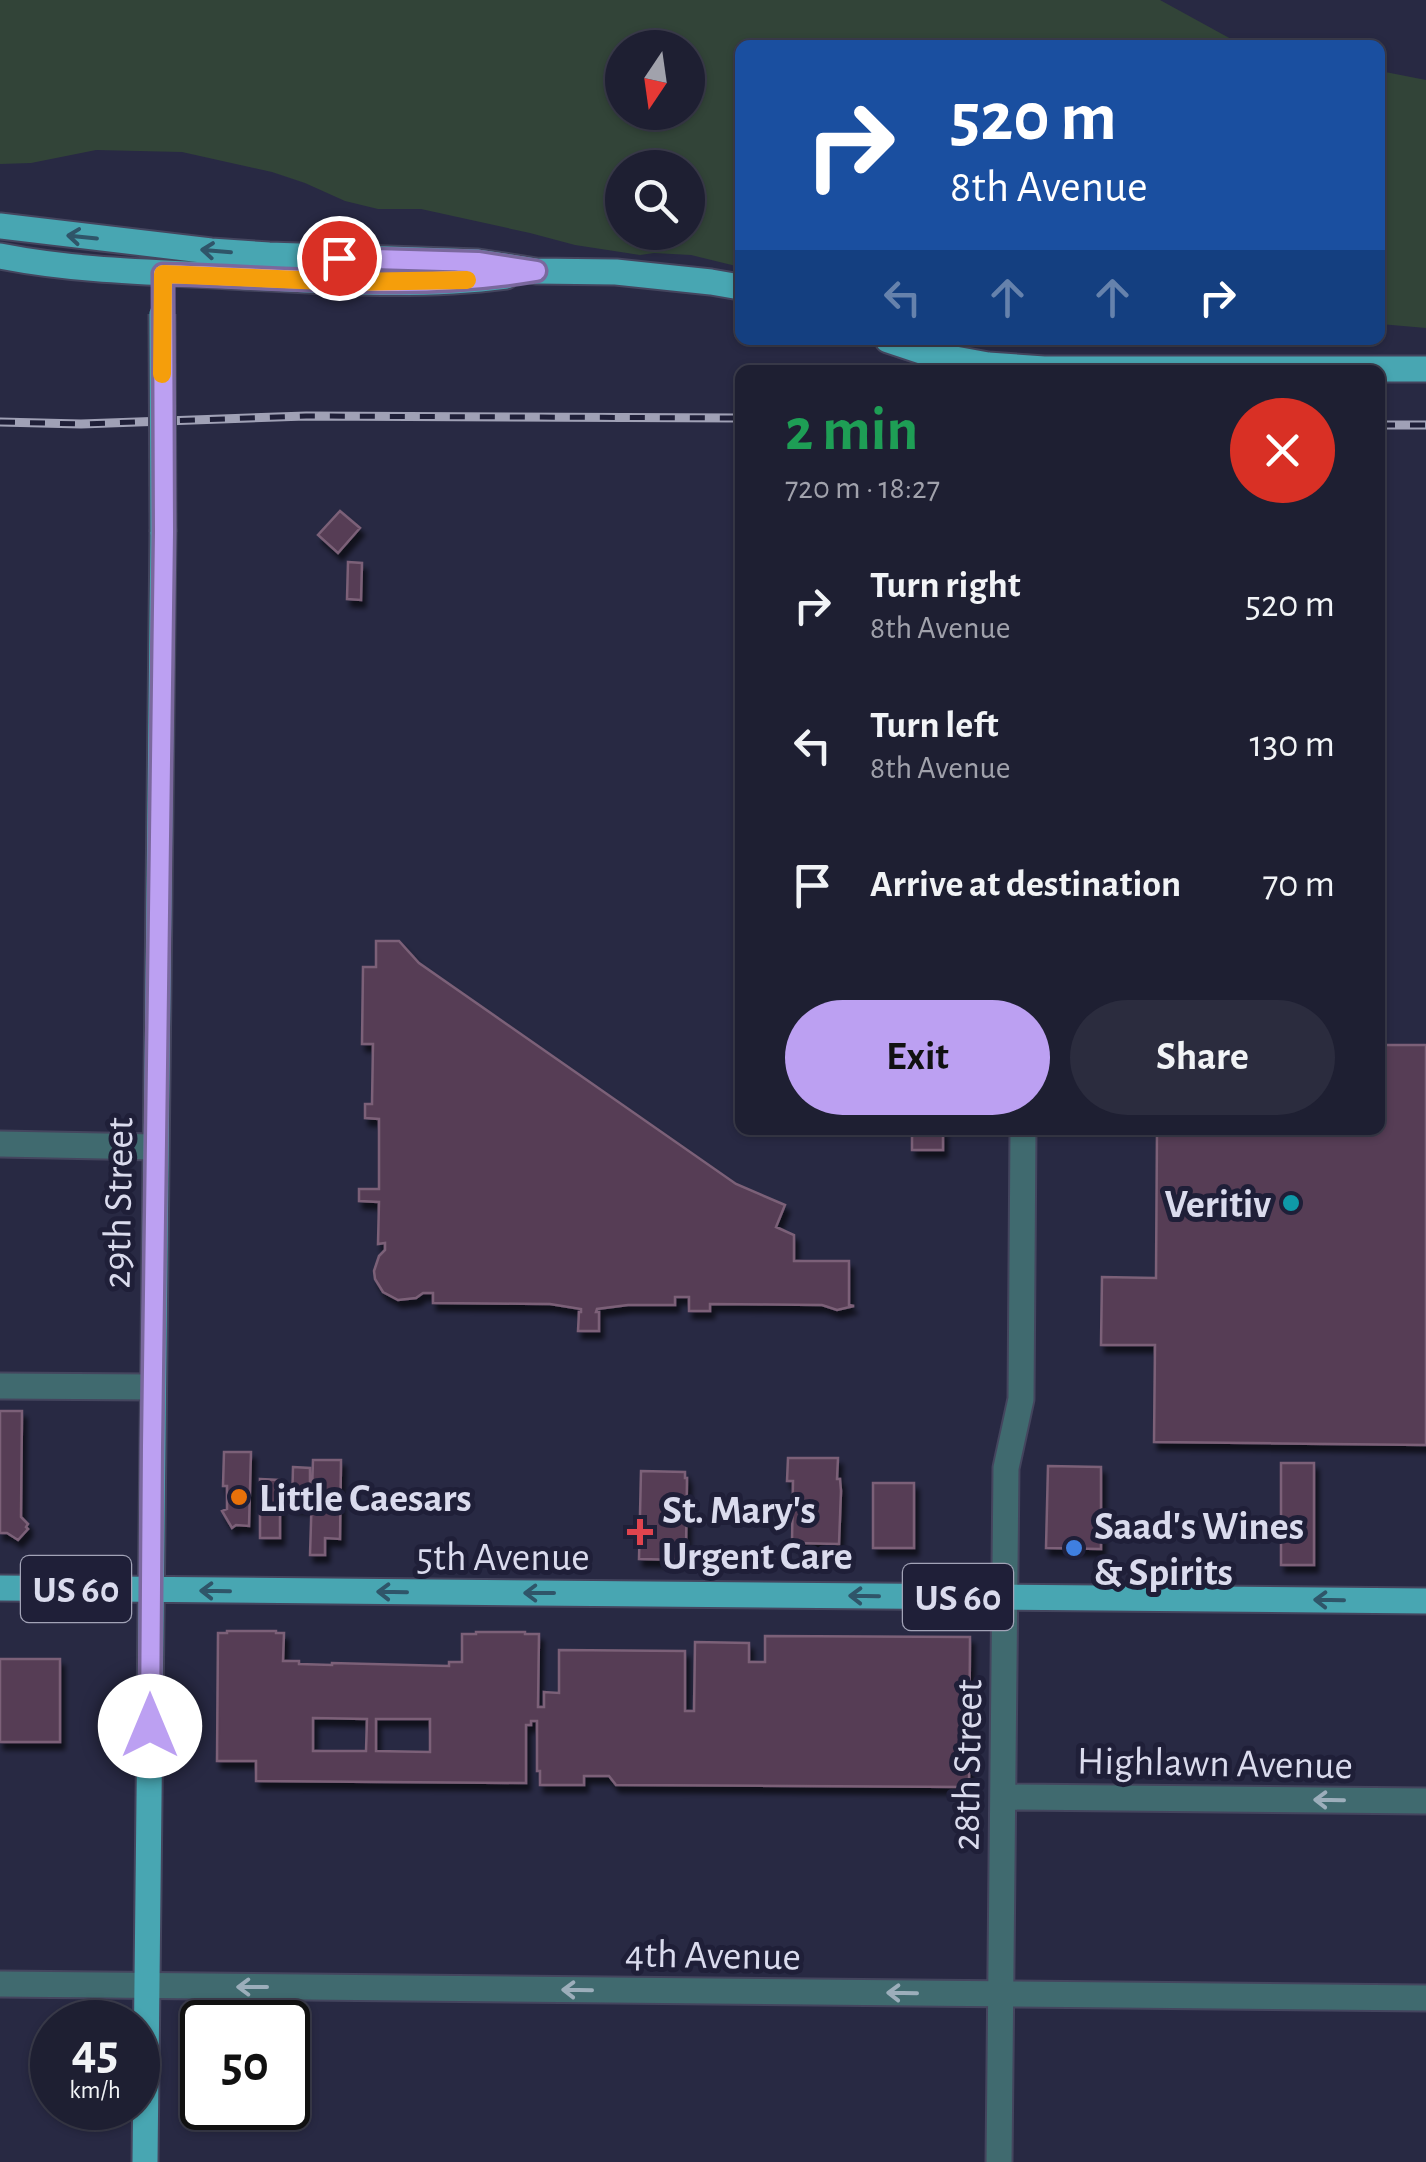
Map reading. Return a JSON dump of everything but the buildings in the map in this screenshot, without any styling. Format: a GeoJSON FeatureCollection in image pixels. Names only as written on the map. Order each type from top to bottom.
{"type":"FeatureCollection","features":[{"type":"Feature","properties":{"kind":"main road"},"geometry":{"type":"LineString","coordinates":[[0,226],[270,255],[478,262],[536,271],[616,272],[735,286]]}},
{"type":"Feature","properties":{"kind":"main road","name":"29th Street"},"geometry":{"type":"LineString","coordinates":[[145,2162],[164,245]]}},
{"type":"Feature","properties":{"kind":"main road"},"geometry":{"type":"LineString","coordinates":[[0,256],[64,267],[348,282],[477,280],[536,271]]}},
{"type":"Feature","properties":{"kind":"main road"},"geometry":{"type":"LineString","coordinates":[[903,345],[933,355],[999,365]]}},
{"type":"Feature","properties":{"kind":"main road"},"geometry":{"type":"LineString","coordinates":[[1385,369],[1426,369]]}},
{"type":"Feature","properties":{"kind":"main road","name":"5th Avenue"},"geometry":{"type":"LineString","coordinates":[[0,1588],[1426,1601]]}},
{"type":"Feature","properties":{"kind":"street","name":"28th Street"},"geometry":{"type":"LineString","coordinates":[[998,2162],[1007,1460],[1021,1398],[1024,1135]]}},
{"type":"Feature","properties":{"kind":"street"},"geometry":{"type":"LineString","coordinates":[[0,1144],[155,1147]]}},
{"type":"Feature","properties":{"kind":"street"},"geometry":{"type":"LineString","coordinates":[[0,1386],[153,1386]]}},
{"type":"Feature","properties":{"kind":"street","name":"Highlawn Avenue"},"geometry":{"type":"LineString","coordinates":[[1004,1797],[1426,1801]]}},
{"type":"Feature","properties":{"kind":"street","name":"4th Avenue"},"geometry":{"type":"LineString","coordinates":[[0,1984],[1426,1998]]}},
{"type":"Feature","properties":{"kind":"green space"},"geometry":{"type":"Polygon","coordinates":[[[0,0],[1160,0],[1233,40],[735,40],[735,266],[691,255],[640,255],[608,250],[705,250],[705,150],[605,150],[605,250],[421,209],[378,209],[345,201],[272,172],[182,152],[96,150],[31,163],[0,164],[0,0]]]}},
{"type":"Feature","properties":{"kind":"green space"},"geometry":{"type":"Polygon","coordinates":[[[1385,72],[1426,80],[1426,328],[1385,324],[1385,72]]]}},
{"type":"Feature","properties":{"kind":"railway"},"geometry":{"type":"LineString","coordinates":[[0,422],[81,424],[306,416],[735,418]]}},
{"type":"Feature","properties":{"kind":"railway"},"geometry":{"type":"LineString","coordinates":[[1385,425],[1426,425]]}},
{"type":"Feature","properties":{"kind":"slow traffic"},"geometry":{"type":"LineString","coordinates":[[162,374],[163,274],[348,282],[467,280]]}},
{"type":"Feature","properties":{"kind":"place","name":"Veritiv"},"geometry":{"type":"Point","coordinates":[1291,1203]}},
{"type":"Feature","properties":{"kind":"place","name":"Little Caesars"},"geometry":{"type":"Point","coordinates":[239,1497]}},
{"type":"Feature","properties":{"kind":"place","name":"St. Mary's Urgent Care"},"geometry":{"type":"Point","coordinates":[640,1532]}},
{"type":"Feature","properties":{"kind":"place","name":"Saad's Wines & Spirits"},"geometry":{"type":"Point","coordinates":[1074,1548]}},
{"type":"Feature","properties":{"kind":"route"},"geometry":{"type":"LineString","coordinates":[[150,1726],[164,532],[163,274],[348,282],[477,280],[536,271],[478,262],[339,258]]}}]}
